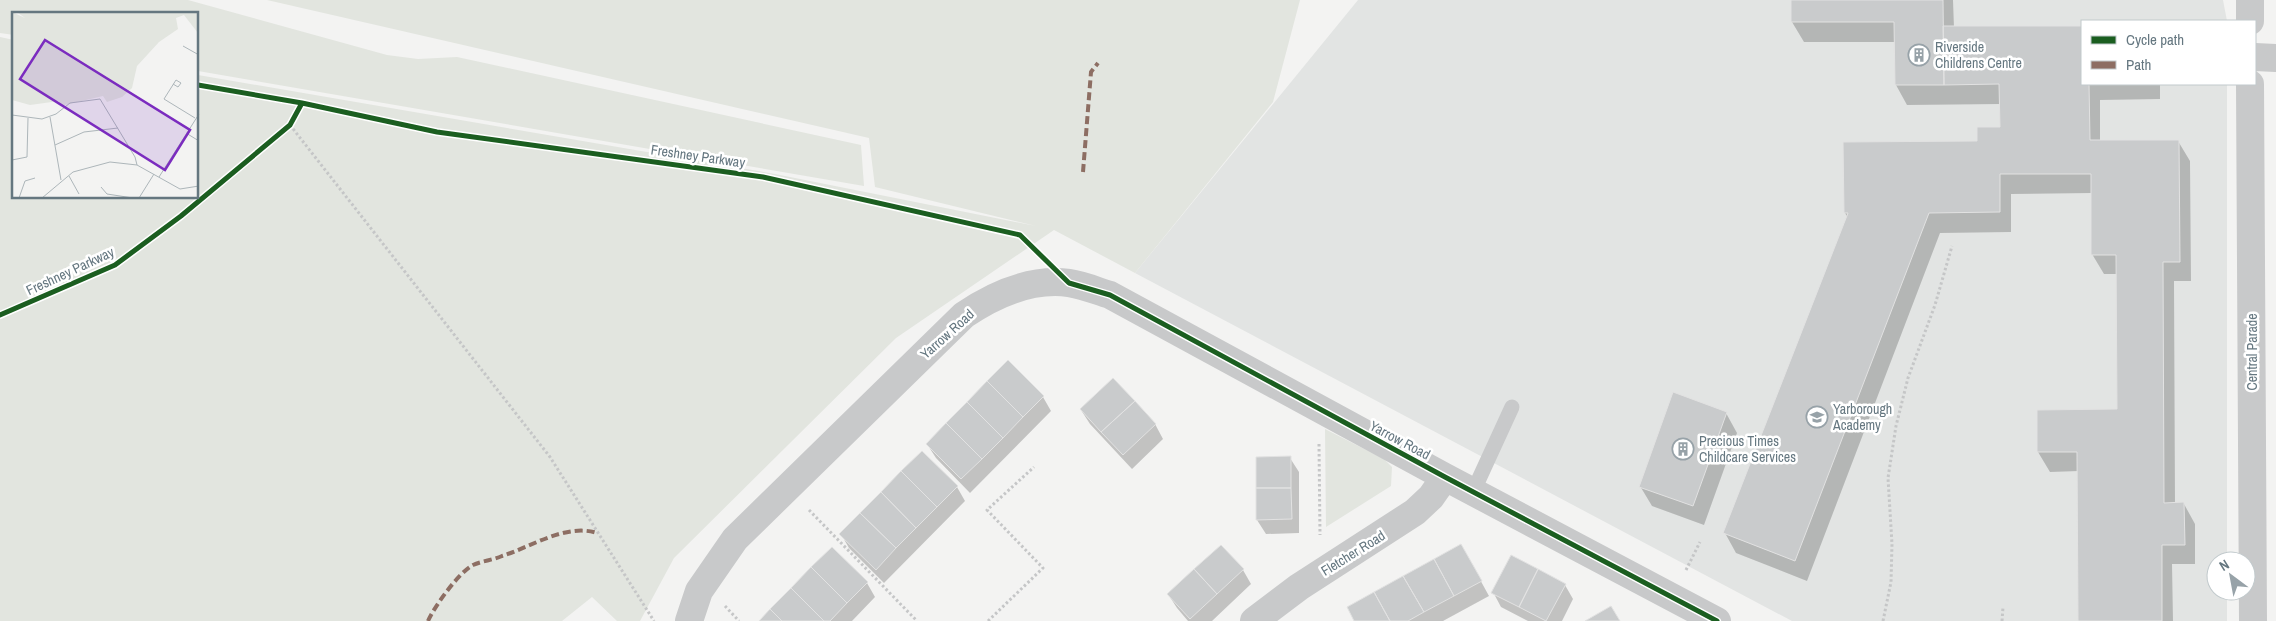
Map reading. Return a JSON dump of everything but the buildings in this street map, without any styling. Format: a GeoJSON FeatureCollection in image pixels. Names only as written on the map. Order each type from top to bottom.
{"type":"FeatureCollection","features":[{"type":"Feature","properties":{"kind":"street"},"geometry":{"type":"LineString","coordinates":[[2250,0],[2250,20]]}},
{"type":"Feature","properties":{"kind":"street"},"geometry":{"type":"LineString","coordinates":[[2256,57],[2276,58]]}},
{"type":"Feature","properties":{"kind":"street","name":"Central Parade"},"geometry":{"type":"LineString","coordinates":[[2250,85],[2253,621]]}},
{"type":"Feature","properties":{"kind":"street","name":"Yarrow Road"},"geometry":{"type":"LineString","coordinates":[[689,621],[700,591],[735,539],[964,315],[986,300],[1011,289],[1041,284],[1069,283],[1110,295],[1445,477],[1717,621]]}},
{"type":"Feature","properties":{"kind":"street","name":"Fletcher Road"},"geometry":{"type":"LineString","coordinates":[[1254,621],[1320,574],[1415,512],[1431,497],[1445,477]]}},
{"type":"Feature","properties":{"kind":"lane"},"geometry":{"type":"LineString","coordinates":[[1473,492],[1512,407]]}},
{"type":"Feature","properties":{"kind":"path"},"geometry":{"type":"LineString","coordinates":[[282,131],[290,125],[294,118]]}},
{"type":"Feature","properties":{"kind":"path"},"geometry":{"type":"LineString","coordinates":[[290,125],[550,457],[654,621]]}},
{"type":"Feature","properties":{"kind":"path"},"geometry":{"type":"LineString","coordinates":[[1883,621],[1891,582],[1892,544],[1888,478],[1896,426],[1908,378],[1935,305],[1952,246]]}},
{"type":"Feature","properties":{"kind":"path"},"geometry":{"type":"LineString","coordinates":[[1318,408],[1320,574]]}},
{"type":"Feature","properties":{"kind":"path"},"geometry":{"type":"LineString","coordinates":[[988,621],[1042,568],[987,510],[1034,467]]}},
{"type":"Feature","properties":{"kind":"path"},"geometry":{"type":"LineString","coordinates":[[788,488],[917,621]]}},
{"type":"Feature","properties":{"kind":"path"},"geometry":{"type":"LineString","coordinates":[[2002,621],[2003,607]]}},
{"type":"Feature","properties":{"kind":"shaded area"},"geometry":{"type":"Polygon","coordinates":[[[0,0],[188,0],[387,55],[418,59],[457,57],[861,145],[864,186],[199,71],[199,12],[12,12],[12,35],[0,33],[0,0]]]}},
{"type":"Feature","properties":{"kind":"shaded area"},"geometry":{"type":"Polygon","coordinates":[[[267,0],[1300,0],[1273,102],[1135,273],[1054,230],[896,338],[674,558],[640,621],[617,621],[592,597],[562,621],[0,621],[0,37],[12,40],[12,199],[199,199],[199,75],[775,174],[1036,226],[875,187],[869,138],[267,0]]]}},
{"type":"Feature","properties":{"kind":"shaded area","name":"Yarborough Academy"},"geometry":{"type":"Polygon","coordinates":[[[1358,0],[2223,0],[2227,20],[2081,20],[2081,85],[2227,85],[2227,551],[2206,551],[2206,601],[2227,601],[2227,621],[1792,621],[1135,273],[1358,0]]]}},
{"type":"Feature","properties":{"kind":"shaded area"},"geometry":{"type":"Polygon","coordinates":[[[1325,429],[1384,459],[1392,467],[1391,486],[1326,527],[1325,429]]]}},
{"type":"Feature","properties":{"kind":"marked path"},"geometry":{"type":"LineString","coordinates":[[1083,172],[1091,72],[1098,63]]}},
{"type":"Feature","properties":{"kind":"marked path"},"geometry":{"type":"LineString","coordinates":[[428,621],[448,590],[473,565],[513,552],[549,537],[573,531],[597,533]]}},
{"type":"Feature","properties":{"kind":"cycle path","name":"Freshney Parkway"},"geometry":{"type":"LineString","coordinates":[[199,85],[302,103],[437,132],[763,177],[1020,235],[1069,283],[1110,295],[1445,477],[1717,621]]}},
{"type":"Feature","properties":{"kind":"cycle path","name":"Freshney Parkway"},"geometry":{"type":"LineString","coordinates":[[0,315],[115,265],[181,216],[290,125],[302,103]]}},
{"type":"Feature","properties":{"kind":"place","name":"Riverside Childrens Centre"},"geometry":{"type":"Point","coordinates":[1919,55]}},
{"type":"Feature","properties":{"kind":"place","name":"Yarborough Academy"},"geometry":{"type":"Point","coordinates":[1817,417]}},
{"type":"Feature","properties":{"kind":"place","name":"Precious Times Childcare Services"},"geometry":{"type":"Point","coordinates":[1683,449]}}]}
